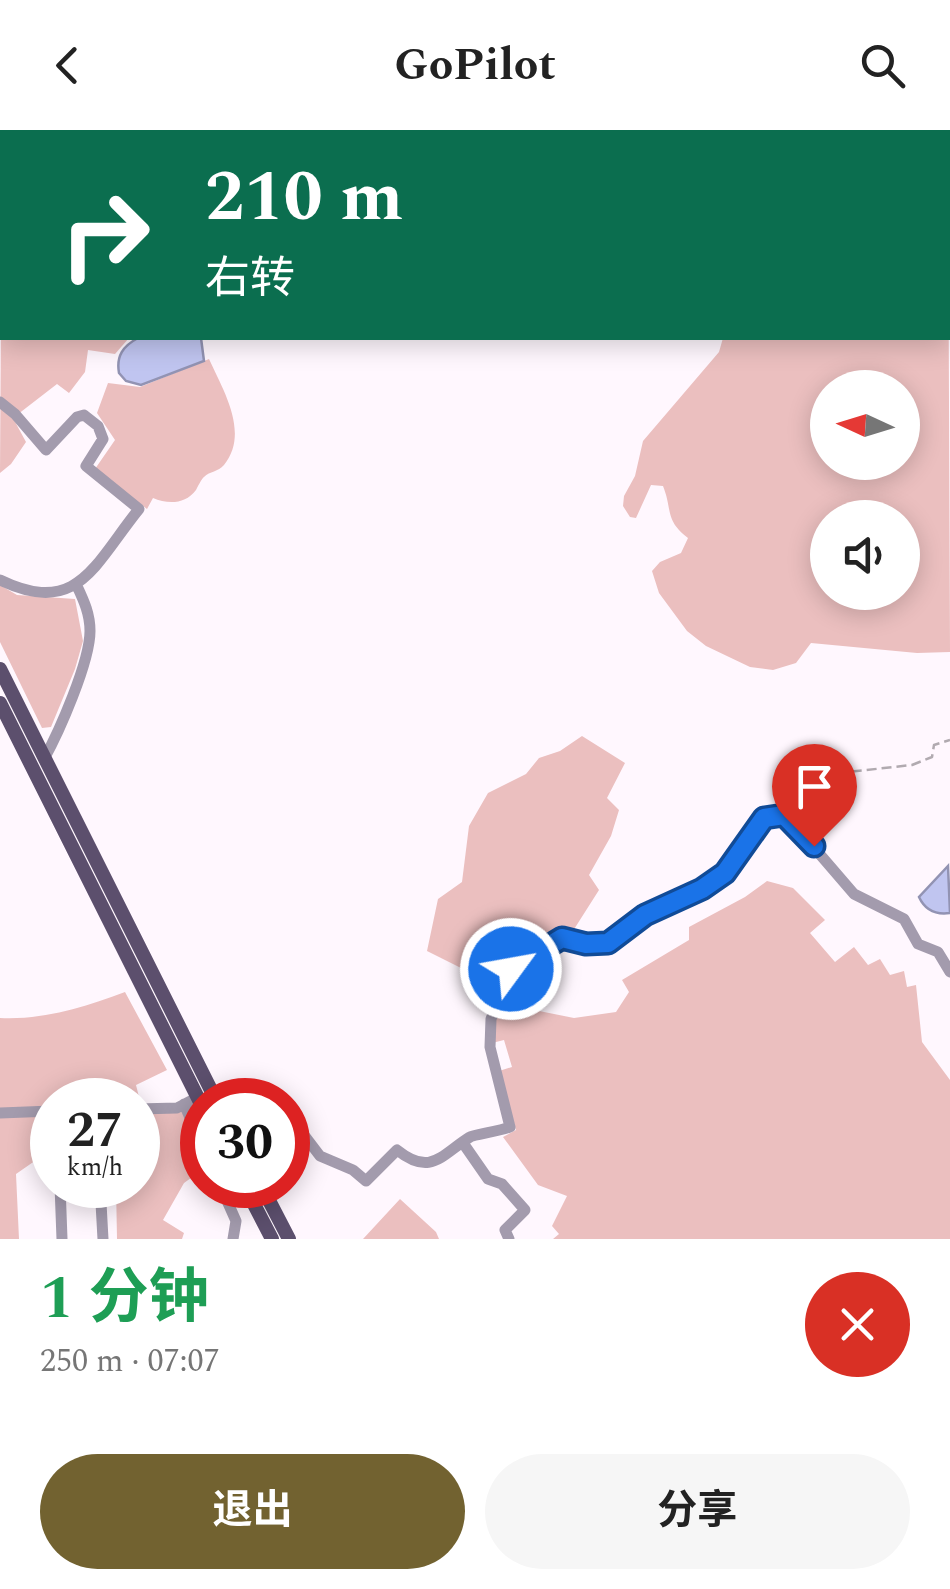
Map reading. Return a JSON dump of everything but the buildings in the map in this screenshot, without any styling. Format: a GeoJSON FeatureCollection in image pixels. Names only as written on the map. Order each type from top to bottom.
{"type":"FeatureCollection","features":[{"type":"Feature","properties":{"kind":"main road"},"geometry":{"type":"LineString","coordinates":[[0,669],[192,1078]]}},
{"type":"Feature","properties":{"kind":"main road"},"geometry":{"type":"LineString","coordinates":[[0,703],[191,1078]]}},
{"type":"Feature","properties":{"kind":"main road"},"geometry":{"type":"LineString","coordinates":[[256,1208],[272,1239]]}},
{"type":"Feature","properties":{"kind":"main road"},"geometry":{"type":"LineString","coordinates":[[273,1208],[289,1239]]}},
{"type":"Feature","properties":{"kind":"street"},"geometry":{"type":"LineString","coordinates":[[0,402],[46,450],[78,417],[94,420],[104,440],[86,466],[139,508],[77,586],[42,594],[26,592],[0,580]]}},
{"type":"Feature","properties":{"kind":"street"},"geometry":{"type":"LineString","coordinates":[[44,759],[56,739],[89,647],[90,619],[77,586]]}},
{"type":"Feature","properties":{"kind":"street"},"geometry":{"type":"LineString","coordinates":[[310,1143],[320,1156],[353,1170],[366,1181],[397,1150],[422,1164],[447,1156],[471,1136],[489,1135],[511,1124],[489,1036],[490,1019],[511,969],[562,938],[586,944],[608,943],[645,915],[702,889],[725,873],[764,818],[777,814],[787,817],[854,894],[902,917],[918,944],[938,952],[950,972]]}},
{"type":"Feature","properties":{"kind":"street"},"geometry":{"type":"LineString","coordinates":[[0,1113],[30,1112]]}},
{"type":"Feature","properties":{"kind":"street"},"geometry":{"type":"LineString","coordinates":[[463,1144],[488,1179],[502,1184],[525,1210],[505,1230],[508,1239]]}},
{"type":"Feature","properties":{"kind":"street"},"geometry":{"type":"LineString","coordinates":[[61,1208],[62,1239]]}},
{"type":"Feature","properties":{"kind":"street"},"geometry":{"type":"LineString","coordinates":[[101,1208],[102,1239]]}},
{"type":"Feature","properties":{"kind":"street"},"geometry":{"type":"LineString","coordinates":[[231,1208],[236,1220],[232,1239]]}},
{"type":"Feature","properties":{"kind":"path"},"geometry":{"type":"LineString","coordinates":[[764,818],[777,806],[806,798],[848,772],[919,763],[932,757],[934,745],[950,740]]}},
{"type":"Feature","properties":{"kind":"shaded area"},"geometry":{"type":"Polygon","coordinates":[[[1,340],[127,340],[115,354],[88,350],[85,372],[69,393],[57,384],[13,418],[26,442],[0,473],[1,340]]]}},
{"type":"Feature","properties":{"kind":"shaded area"},"geometry":{"type":"Polygon","coordinates":[[[722,340],[949,340],[950,652],[917,653],[811,643],[796,663],[773,670],[750,667],[706,646],[687,631],[659,593],[652,571],[660,562],[681,553],[688,538],[672,520],[663,486],[651,485],[636,518],[630,517],[623,506],[643,441],[719,352],[722,340]]]}},
{"type":"Feature","properties":{"kind":"shaded area"},"geometry":{"type":"Polygon","coordinates":[[[209,359],[232,412],[235,439],[231,453],[224,465],[203,478],[187,498],[170,502],[153,498],[147,509],[95,469],[115,440],[97,413],[108,383],[140,387],[209,359]]]}},
{"type":"Feature","properties":{"kind":"shaded area"},"geometry":{"type":"Polygon","coordinates":[[[0,585],[17,595],[75,599],[83,641],[51,727],[42,728],[0,642],[0,585]]]}},
{"type":"Feature","properties":{"kind":"shaded area"},"geometry":{"type":"Polygon","coordinates":[[[582,736],[625,763],[607,798],[619,810],[611,836],[589,875],[599,890],[571,934],[532,951],[501,978],[474,966],[469,972],[427,951],[438,899],[462,882],[469,826],[488,793],[526,774],[539,758],[560,751],[582,736]]]}},
{"type":"Feature","properties":{"kind":"shaded area"},"geometry":{"type":"Polygon","coordinates":[[[767,881],[793,888],[825,920],[810,933],[835,962],[854,947],[868,965],[880,959],[890,975],[904,971],[907,987],[916,985],[922,1042],[950,1080],[950,1239],[553,1239],[559,1234],[552,1226],[567,1196],[538,1185],[503,1137],[516,1130],[499,1071],[512,1067],[504,1040],[492,1043],[499,1003],[574,1018],[616,1012],[629,992],[622,980],[689,940],[689,927],[767,881]]]}},
{"type":"Feature","properties":{"kind":"shaded area"},"geometry":{"type":"Polygon","coordinates":[[[125,992],[167,1070],[150,1078],[30,1078],[30,1164],[16,1174],[19,1239],[0,1239],[0,1018],[32,1017],[125,992]]]}},
{"type":"Feature","properties":{"kind":"shaded area"},"geometry":{"type":"Polygon","coordinates":[[[180,1112],[180,1190],[163,1220],[184,1233],[182,1239],[117,1239],[116,1208],[160,1208],[160,1113],[180,1112]]]}},
{"type":"Feature","properties":{"kind":"shaded area"},"geometry":{"type":"Polygon","coordinates":[[[400,1199],[436,1232],[439,1239],[363,1239],[400,1199]]]}},
{"type":"Feature","properties":{"kind":"water"},"geometry":{"type":"Polygon","coordinates":[[[135,340],[201,340],[204,361],[141,385],[126,381],[119,373],[125,348],[135,340]]]}},
{"type":"Feature","properties":{"kind":"water"},"geometry":{"type":"Polygon","coordinates":[[[948,866],[950,913],[936,912],[919,897],[948,866]]]}},
{"type":"Feature","properties":{"kind":"route"},"geometry":{"type":"LineString","coordinates":[[511,969],[558,939],[608,943],[645,915],[702,889],[725,873],[764,818],[784,815],[814,846]]}}]}
